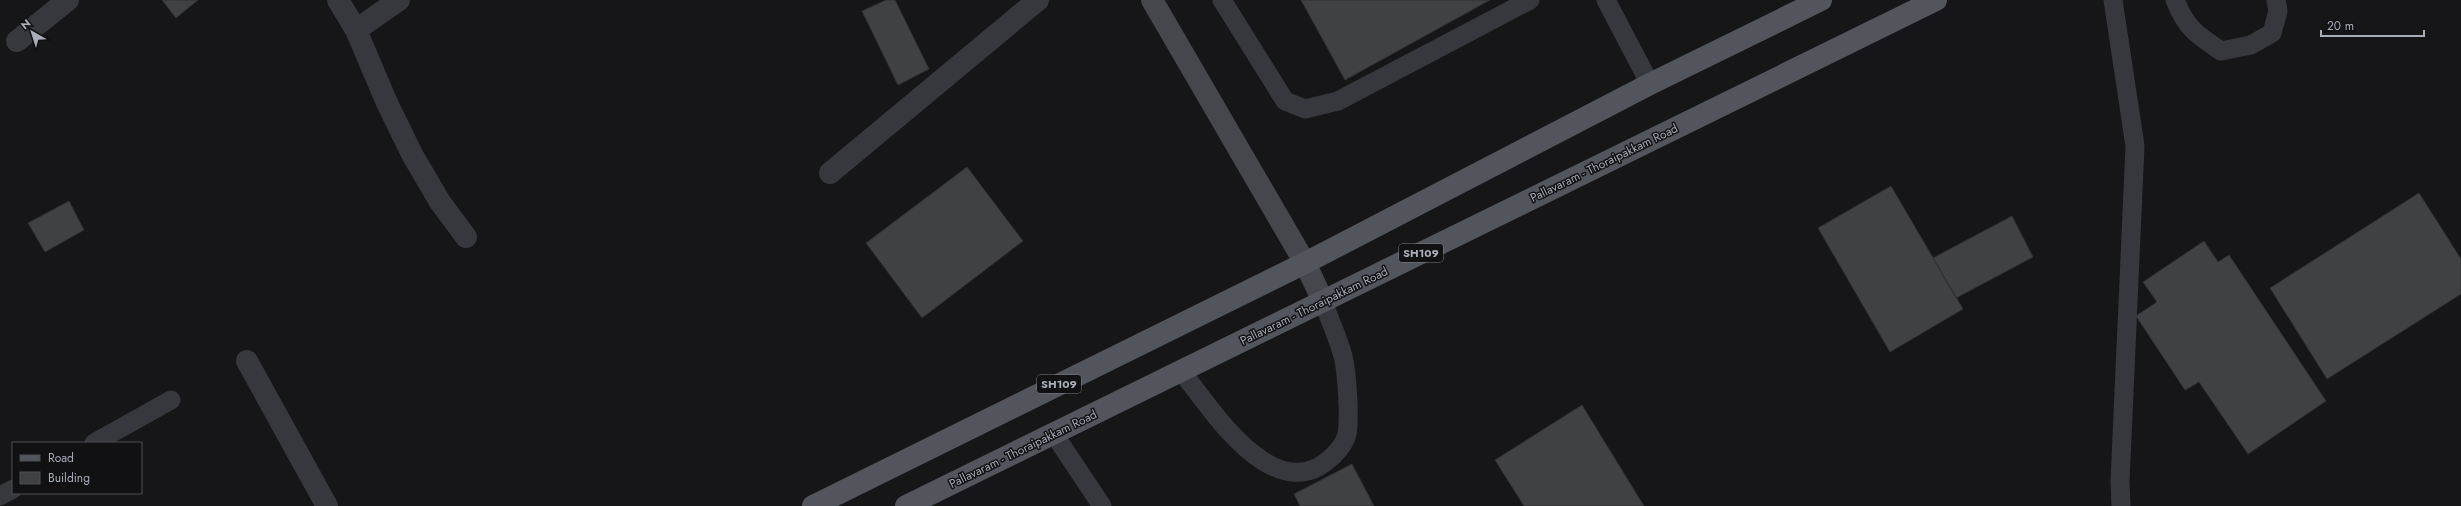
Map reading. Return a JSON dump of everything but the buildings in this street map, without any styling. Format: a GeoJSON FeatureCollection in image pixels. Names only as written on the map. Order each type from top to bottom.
{"type":"FeatureCollection","features":[{"type":"Feature","properties":{"kind":"main road","name":"Pallavaram - Thoraipakkam Road"},"geometry":{"type":"LineString","coordinates":[[906,506],[1936,0]]}},
{"type":"Feature","properties":{"kind":"main road","name":"SH109"},"geometry":{"type":"LineString","coordinates":[[813,506],[1305,262],[1650,84],[1817,1]]}},
{"type":"Feature","properties":{"kind":"street"},"geometry":{"type":"LineString","coordinates":[[17,40],[68,0]]}},
{"type":"Feature","properties":{"kind":"street"},"geometry":{"type":"LineString","coordinates":[[338,0],[356,30],[387,103],[413,156],[440,202],[466,236]]}},
{"type":"Feature","properties":{"kind":"street"},"geometry":{"type":"LineString","coordinates":[[356,30],[399,0]]}},
{"type":"Feature","properties":{"kind":"street"},"geometry":{"type":"LineString","coordinates":[[830,173],[1038,0]]}},
{"type":"Feature","properties":{"kind":"street"},"geometry":{"type":"LineString","coordinates":[[1152,0],[1305,262],[1323,301]]}},
{"type":"Feature","properties":{"kind":"street"},"geometry":{"type":"LineString","coordinates":[[247,361],[327,506]]}},
{"type":"Feature","properties":{"kind":"lane"},"geometry":{"type":"LineString","coordinates":[[1222,0],[1285,101],[1305,109],[1338,101],[1530,0]]}},
{"type":"Feature","properties":{"kind":"lane"},"geometry":{"type":"LineString","coordinates":[[1606,0],[1650,84]]}},
{"type":"Feature","properties":{"kind":"lane"},"geometry":{"type":"LineString","coordinates":[[2113,0],[2135,146],[2120,482],[2122,506]]}},
{"type":"Feature","properties":{"kind":"lane"},"geometry":{"type":"LineString","coordinates":[[2175,0],[2180,12],[2194,33],[2221,51],[2251,45],[2272,33],[2278,11],[2276,0]]}},
{"type":"Feature","properties":{"kind":"lane"},"geometry":{"type":"LineString","coordinates":[[1181,371],[1238,440],[1263,461],[1282,471],[1303,473],[1322,466],[1339,448],[1346,435],[1347,406],[1343,356],[1323,301]]}},
{"type":"Feature","properties":{"kind":"lane"},"geometry":{"type":"LineString","coordinates":[[96,442],[171,400]]}},
{"type":"Feature","properties":{"kind":"lane"},"geometry":{"type":"LineString","coordinates":[[1054,434],[1102,506]]}},
{"type":"Feature","properties":{"kind":"lane"},"geometry":{"type":"LineString","coordinates":[[0,496],[12,490]]}}]}
